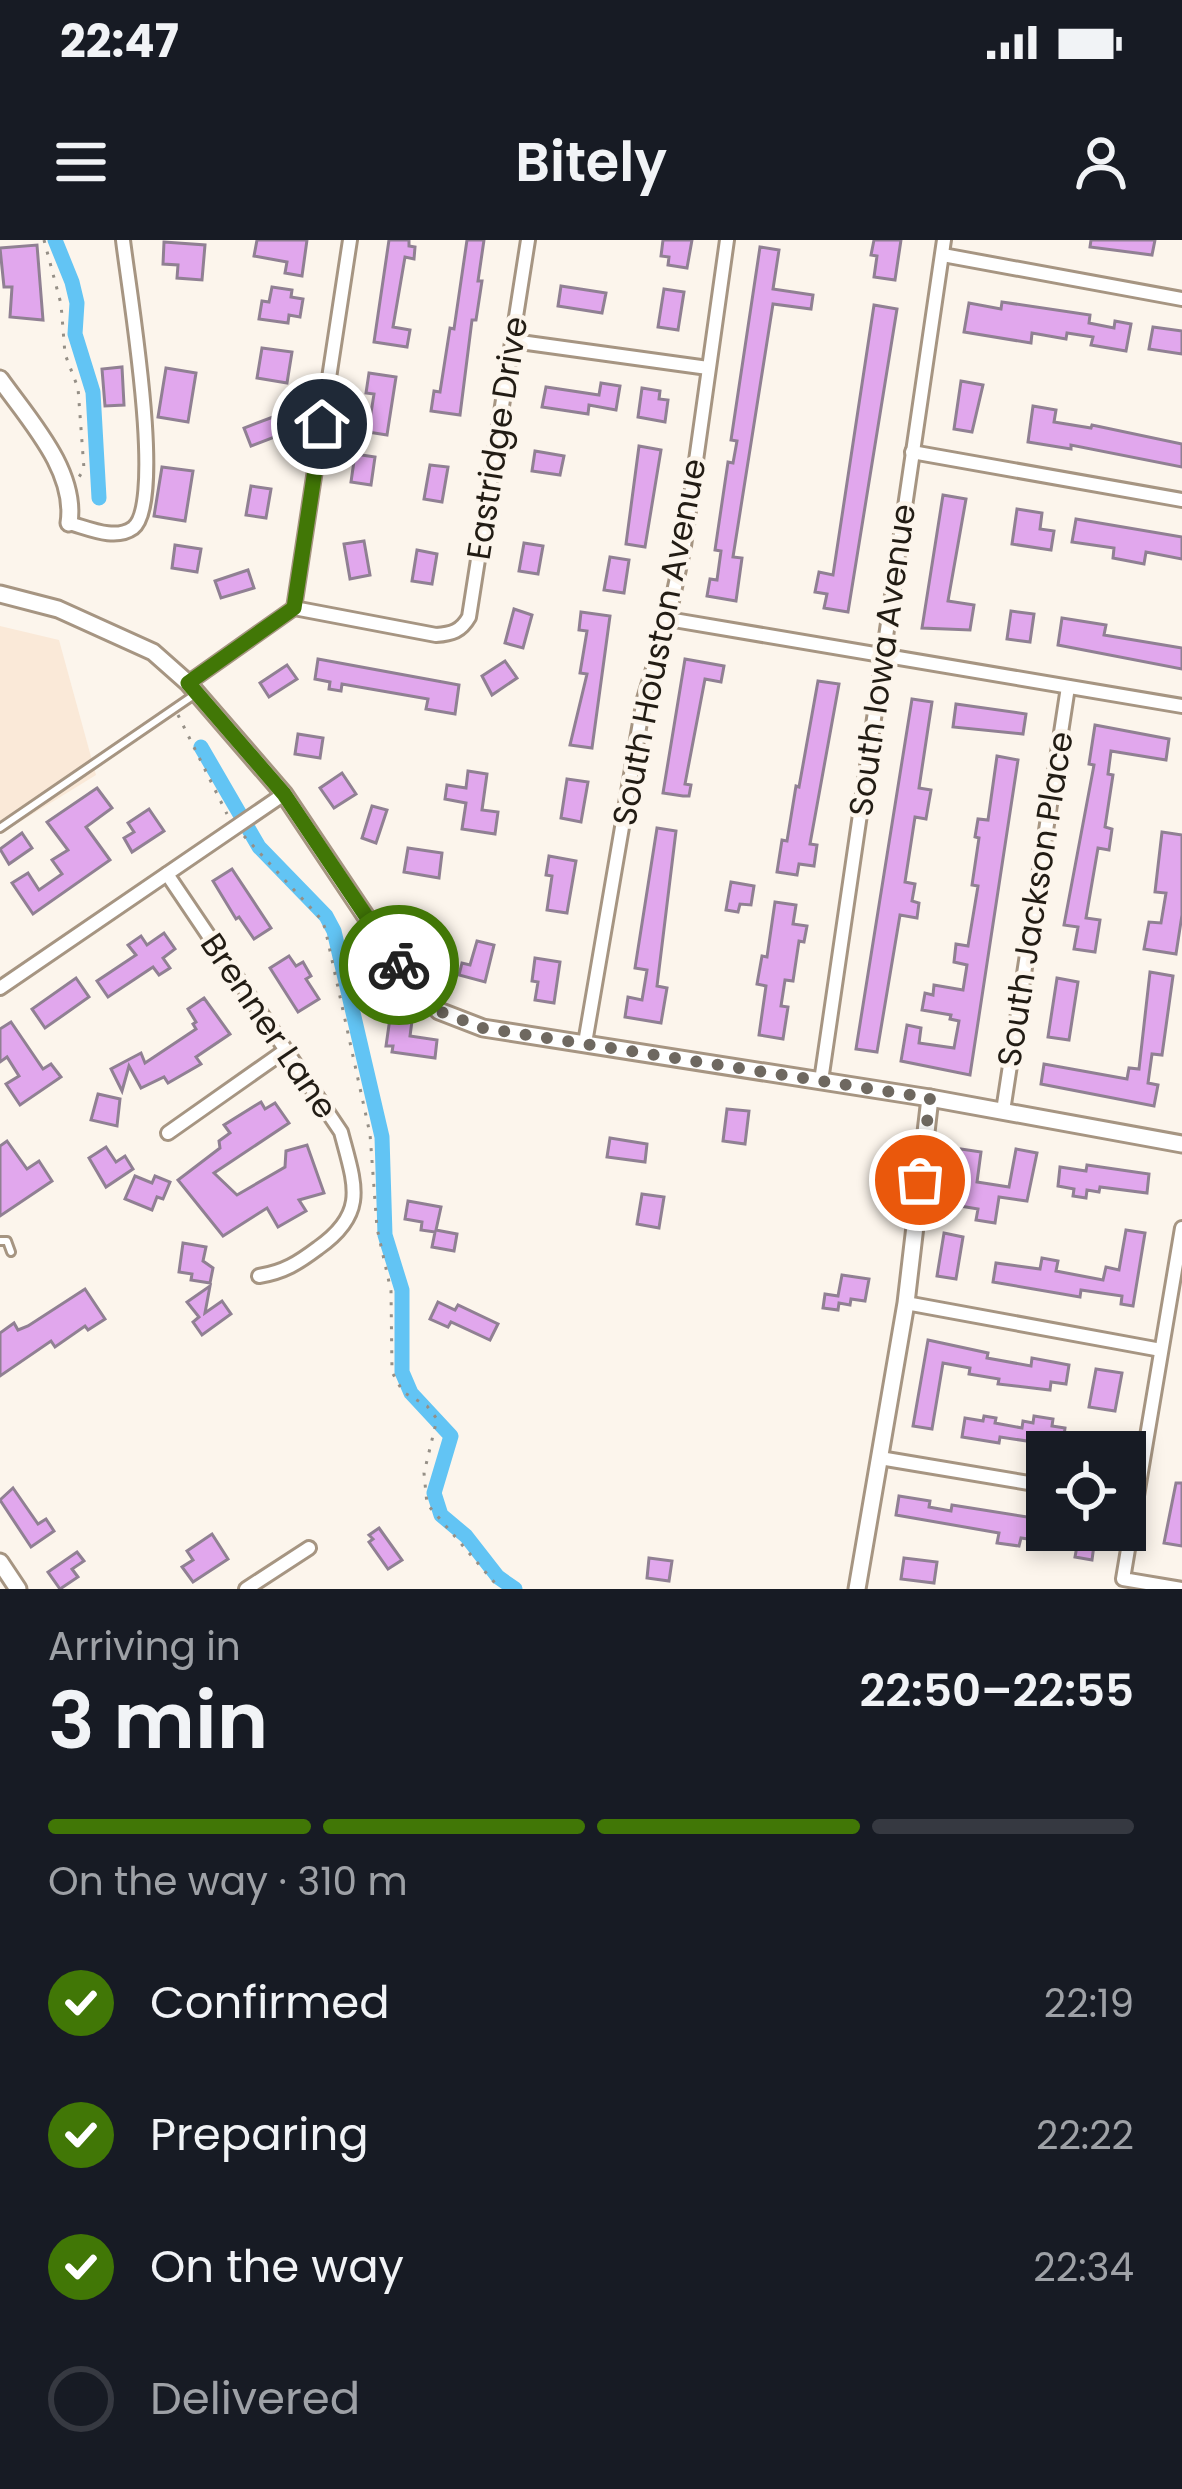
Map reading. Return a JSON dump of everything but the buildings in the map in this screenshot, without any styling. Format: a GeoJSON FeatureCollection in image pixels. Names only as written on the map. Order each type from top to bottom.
{"type":"FeatureCollection","features":[{"type":"Feature","properties":{"kind":"street"},"geometry":{"type":"LineString","coordinates":[[0,379],[53,458],[72,505],[69,523],[121,533],[139,522],[147,479],[144,416],[123,240]]}},
{"type":"Feature","properties":{"kind":"street"},"geometry":{"type":"LineString","coordinates":[[193,688],[294,608],[350,240]]}},
{"type":"Feature","properties":{"kind":"street","name":"Eastridge Drive"},"geometry":{"type":"LineString","coordinates":[[294,608],[436,635],[457,630],[469,617],[528,240]]}},
{"type":"Feature","properties":{"kind":"street","name":"South Houston Avenue"},"geometry":{"type":"LineString","coordinates":[[585,1043],[644,699],[684,546],[727,240]]}},
{"type":"Feature","properties":{"kind":"street"},"geometry":{"type":"LineString","coordinates":[[944,247],[1182,299]]}},
{"type":"Feature","properties":{"kind":"street","name":"South Iowa Avenue"},"geometry":{"type":"LineString","coordinates":[[821,1081],[944,247]]}},
{"type":"Feature","properties":{"kind":"street"},"geometry":{"type":"LineString","coordinates":[[513,341],[708,368]]}},
{"type":"Feature","properties":{"kind":"street"},"geometry":{"type":"LineString","coordinates":[[912,452],[1182,500]]}},
{"type":"Feature","properties":{"kind":"street"},"geometry":{"type":"LineString","coordinates":[[0,594],[58,609],[153,652],[193,688],[284,794],[407,978],[439,1011],[483,1028],[930,1098],[1182,1144]]}},
{"type":"Feature","properties":{"kind":"street"},"geometry":{"type":"LineString","coordinates":[[668,619],[1182,706]]}},
{"type":"Feature","properties":{"kind":"street","name":"South Jackson Place"},"geometry":{"type":"LineString","coordinates":[[1003,1111],[1067,687]]}},
{"type":"Feature","properties":{"kind":"street"},"geometry":{"type":"LineString","coordinates":[[0,988],[284,794]]}},
{"type":"Feature","properties":{"kind":"street","name":"Brenner Lane"},"geometry":{"type":"LineString","coordinates":[[166,874],[341,1132],[353,1186],[353,1209],[344,1230],[285,1272],[259,1276]]}},
{"type":"Feature","properties":{"kind":"street"},"geometry":{"type":"LineString","coordinates":[[168,1133],[286,1050]]}},
{"type":"Feature","properties":{"kind":"street"},"geometry":{"type":"LineString","coordinates":[[857,1589],[906,1303],[930,1098]]}},
{"type":"Feature","properties":{"kind":"street"},"geometry":{"type":"LineString","coordinates":[[1144,1431],[1182,1228]]}},
{"type":"Feature","properties":{"kind":"street"},"geometry":{"type":"LineString","coordinates":[[906,1303],[1161,1350]]}},
{"type":"Feature","properties":{"kind":"street"},"geometry":{"type":"LineString","coordinates":[[880,1458],[1026,1482]]}},
{"type":"Feature","properties":{"kind":"street"},"geometry":{"type":"LineString","coordinates":[[246,1589],[309,1548]]}},
{"type":"Feature","properties":{"kind":"street"},"geometry":{"type":"LineString","coordinates":[[1125,1551],[1123,1579],[1182,1589]]}},
{"type":"Feature","properties":{"kind":"street"},"geometry":{"type":"LineString","coordinates":[[0,1562],[18,1589]]}},
{"type":"Feature","properties":{"kind":"lane"},"geometry":{"type":"LineString","coordinates":[[0,828],[193,688]]}},
{"type":"Feature","properties":{"kind":"lane"},"geometry":{"type":"LineString","coordinates":[[0,1241],[7,1241],[11,1252]]}},
{"type":"Feature","properties":{"kind":"path"},"geometry":{"type":"LineString","coordinates":[[44,240],[61,304],[65,354],[78,388],[82,427],[84,470],[68,490]]}},
{"type":"Feature","properties":{"kind":"shaded area"},"geometry":{"type":"Polygon","coordinates":[[[0,626],[59,640],[96,775],[0,834],[0,626]]]}},
{"type":"Feature","properties":{"kind":"waterway"},"geometry":{"type":"LineString","coordinates":[[55,240],[72,282],[77,303],[75,334],[93,392],[99,498]]}},
{"type":"Feature","properties":{"kind":"waterway"},"geometry":{"type":"LineString","coordinates":[[201,747],[259,847],[326,916],[334,931],[382,1137],[385,1235],[402,1290],[402,1372],[411,1393],[451,1436],[434,1493],[441,1515],[515,1589]]}},
{"type":"Feature","properties":{"kind":"way so far"},"geometry":{"type":"LineString","coordinates":[[399,965],[439,1011],[483,1028],[930,1098],[920,1180]]}},
{"type":"Feature","properties":{"kind":"route"},"geometry":{"type":"LineString","coordinates":[[322,424],[294,608],[188,683],[284,794],[399,965]]}}]}
